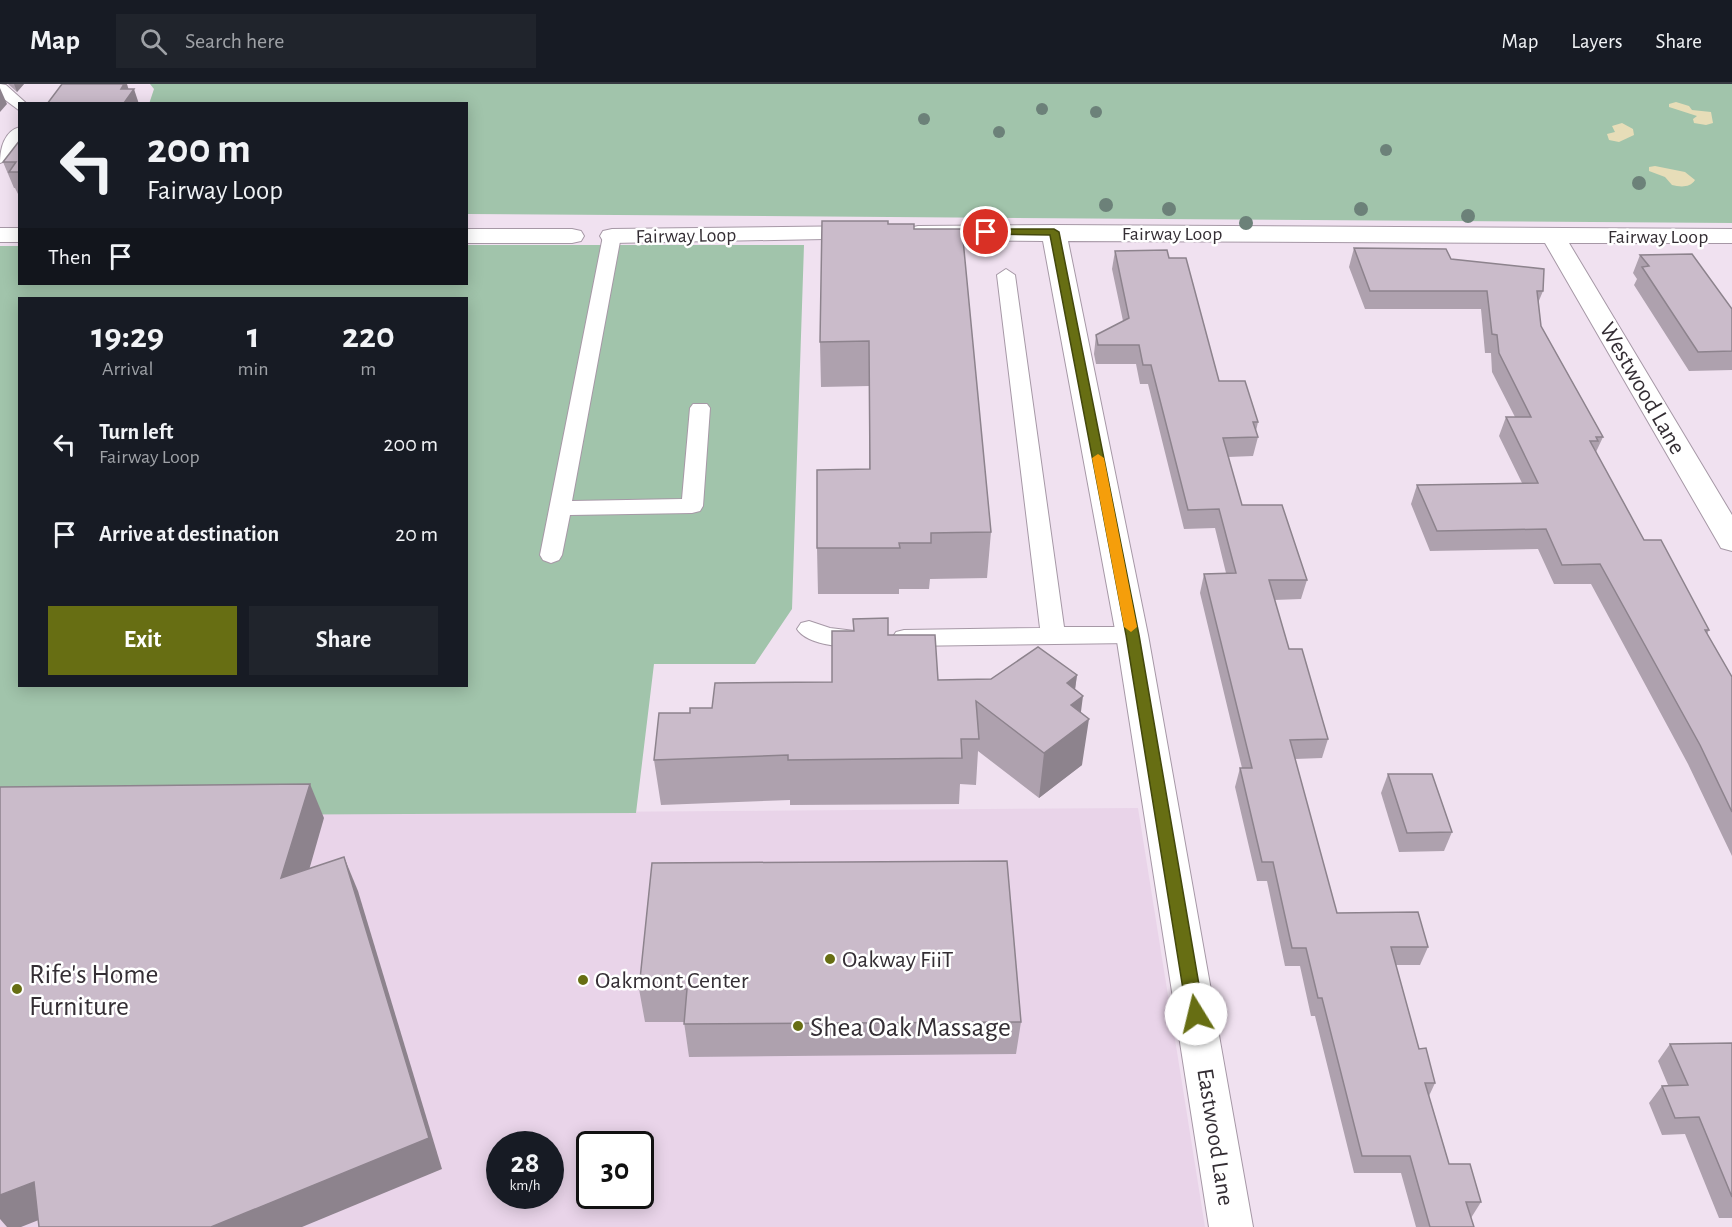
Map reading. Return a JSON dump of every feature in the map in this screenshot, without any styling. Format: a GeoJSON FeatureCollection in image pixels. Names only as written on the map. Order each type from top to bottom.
{"type":"FeatureCollection","features":[{"type":"Feature","properties":{"kind":"street","name":"Fairway Loop"},"geometry":{"type":"LineString","coordinates":[[612,236],[1054,232],[1732,236]]}},
{"type":"Feature","properties":{"kind":"street","name":"Eastwood Lane"},"geometry":{"type":"LineString","coordinates":[[1054,232],[1132,635],[1231,1227]]}},
{"type":"Feature","properties":{"kind":"street"},"geometry":{"type":"LineString","coordinates":[[0,236],[18,236]]}},
{"type":"Feature","properties":{"kind":"street"},"geometry":{"type":"LineString","coordinates":[[468,236],[572,236]]}},
{"type":"Feature","properties":{"kind":"street","name":"Westwood Lane"},"geometry":{"type":"LineString","coordinates":[[1553,236],[1732,541]]}},
{"type":"Feature","properties":{"kind":"lane"},"geometry":{"type":"LineString","coordinates":[[0,88],[18,104]]}},
{"type":"Feature","properties":{"kind":"lane"},"geometry":{"type":"LineString","coordinates":[[0,158],[18,135]]}},
{"type":"Feature","properties":{"kind":"lane"},"geometry":{"type":"LineString","coordinates":[[551,555],[612,236]]}},
{"type":"Feature","properties":{"kind":"lane"},"geometry":{"type":"LineString","coordinates":[[1006,275],[1053,636]]}},
{"type":"Feature","properties":{"kind":"lane"},"geometry":{"type":"LineString","coordinates":[[560,508],[692,506],[700,408]]}},
{"type":"Feature","properties":{"kind":"lane"},"geometry":{"type":"LineString","coordinates":[[809,629],[827,636],[850,639],[1132,635]]}},
{"type":"Feature","properties":{"kind":"shaded area","name":"Oakmont Center"},"geometry":{"type":"Polygon","coordinates":[[[1138,808],[1205,1227],[0,1227],[0,816],[1138,808]]]}},
{"type":"Feature","properties":{"kind":"green space"},"geometry":{"type":"Polygon","coordinates":[[[150,84],[1732,84],[1732,223],[468,214],[468,102],[150,102],[154,89],[150,84]]]}},
{"type":"Feature","properties":{"kind":"green space"},"geometry":{"type":"Polygon","coordinates":[[[468,245],[804,245],[792,609],[755,664],[654,664],[636,813],[0,816],[0,246],[18,246],[18,285],[468,285],[468,245]]]}},
{"type":"Feature","properties":{"kind":"sand"},"geometry":{"type":"Polygon","coordinates":[[[1676,102],[1689,106],[1692,110],[1711,112],[1713,123],[1706,125],[1694,123],[1693,119],[1697,116],[1669,107],[1669,104],[1676,102]]]}},
{"type":"Feature","properties":{"kind":"sand"},"geometry":{"type":"Polygon","coordinates":[[[1622,123],[1633,129],[1634,135],[1619,142],[1609,140],[1607,134],[1615,132],[1612,126],[1622,123]]]}},
{"type":"Feature","properties":{"kind":"sand"},"geometry":{"type":"Polygon","coordinates":[[[1655,166],[1685,172],[1695,180],[1688,186],[1672,185],[1665,177],[1649,171],[1649,167],[1655,166]]]}},
{"type":"Feature","properties":{"kind":"building"},"geometry":{"type":"Polygon","coordinates":[[[62,84],[124,84],[121,89],[134,89],[125,102],[48,102],[62,84]]]}},
{"type":"Feature","properties":{"kind":"building"},"geometry":{"type":"Polygon","coordinates":[[[18,143],[18,172],[9,172],[16,162],[3,162],[18,143]]]}},
{"type":"Feature","properties":{"kind":"building"},"geometry":{"type":"Polygon","coordinates":[[[822,221],[888,221],[888,224],[914,224],[914,229],[962,229],[991,532],[931,533],[931,543],[899,543],[900,548],[817,548],[817,470],[870,469],[869,341],[820,342],[822,221]]]}},
{"type":"Feature","properties":{"kind":"building"},"geometry":{"type":"Polygon","coordinates":[[[1354,248],[1446,249],[1451,259],[1544,269],[1543,291],[1537,291],[1541,326],[1603,437],[1596,437],[1598,441],[1590,441],[1644,540],[1661,540],[1709,630],[1705,630],[1732,677],[1732,812],[1700,745],[1600,564],[1562,565],[1546,529],[1437,531],[1417,485],[1538,483],[1506,417],[1531,417],[1499,353],[1497,335],[1492,334],[1487,291],[1370,291],[1354,248]]]}},
{"type":"Feature","properties":{"kind":"building"},"geometry":{"type":"Polygon","coordinates":[[[1167,250],[1169,258],[1186,258],[1219,381],[1245,381],[1258,422],[1253,422],[1258,437],[1223,438],[1242,505],[1282,505],[1307,580],[1269,580],[1289,649],[1302,649],[1328,739],[1290,740],[1337,913],[1418,912],[1428,947],[1391,947],[1419,1049],[1426,1048],[1435,1083],[1425,1083],[1449,1164],[1470,1164],[1481,1202],[1466,1202],[1474,1227],[1430,1227],[1410,1156],[1362,1156],[1322,998],[1318,998],[1306,948],[1292,948],[1273,862],[1262,862],[1240,768],[1252,768],[1204,574],[1236,573],[1219,509],[1188,510],[1151,365],[1143,365],[1139,345],[1098,345],[1096,335],[1129,318],[1115,251],[1167,250]]]}},
{"type":"Feature","properties":{"kind":"building"},"geometry":{"type":"Polygon","coordinates":[[[1692,254],[1732,309],[1732,351],[1698,352],[1642,267],[1649,266],[1640,255],[1692,254]]]}},
{"type":"Feature","properties":{"kind":"building"},"geometry":{"type":"Polygon","coordinates":[[[888,618],[888,635],[935,635],[938,680],[991,679],[1038,647],[1077,675],[1067,683],[1083,696],[1071,705],[1089,719],[1044,753],[976,701],[979,739],[961,739],[962,758],[788,760],[788,755],[654,760],[659,713],[690,713],[690,708],[712,708],[715,683],[832,682],[832,631],[854,631],[853,619],[888,618]]]}},
{"type":"Feature","properties":{"kind":"building"},"geometry":{"type":"Polygon","coordinates":[[[1388,774],[1432,774],[1452,832],[1407,833],[1388,774]]]}},
{"type":"Feature","properties":{"kind":"building"},"geometry":{"type":"Polygon","coordinates":[[[310,784],[281,878],[344,857],[429,1138],[211,1227],[39,1227],[34,1182],[0,1195],[0,787],[310,784]]]}},
{"type":"Feature","properties":{"kind":"building","name":"Oakway FiiT"},"geometry":{"type":"Polygon","coordinates":[[[1007,861],[1021,1022],[684,1024],[687,989],[639,989],[652,863],[1007,861]]]}},
{"type":"Feature","properties":{"kind":"building"},"geometry":{"type":"Polygon","coordinates":[[[1732,1043],[1732,1197],[1699,1117],[1675,1118],[1662,1086],[1688,1085],[1670,1044],[1732,1043]]]}},
{"type":"Feature","properties":{"kind":"slow traffic"},"geometry":{"type":"LineString","coordinates":[[1098,458],[1131,627]]}},
{"type":"Feature","properties":{"kind":"place","name":"Oakway FiiT"},"geometry":{"type":"Point","coordinates":[830,959]}},
{"type":"Feature","properties":{"kind":"place","name":"Oakmont Center"},"geometry":{"type":"Point","coordinates":[583,980]}},
{"type":"Feature","properties":{"kind":"place","name":"Rife's Home Furniture"},"geometry":{"type":"Point","coordinates":[17,989]}},
{"type":"Feature","properties":{"kind":"place","name":"Shea Oak Massage"},"geometry":{"type":"Point","coordinates":[798,1026]}},
{"type":"Feature","properties":{"kind":"route"},"geometry":{"type":"LineString","coordinates":[[986,232],[1054,232],[1132,635],[1196,1014]]}}]}
